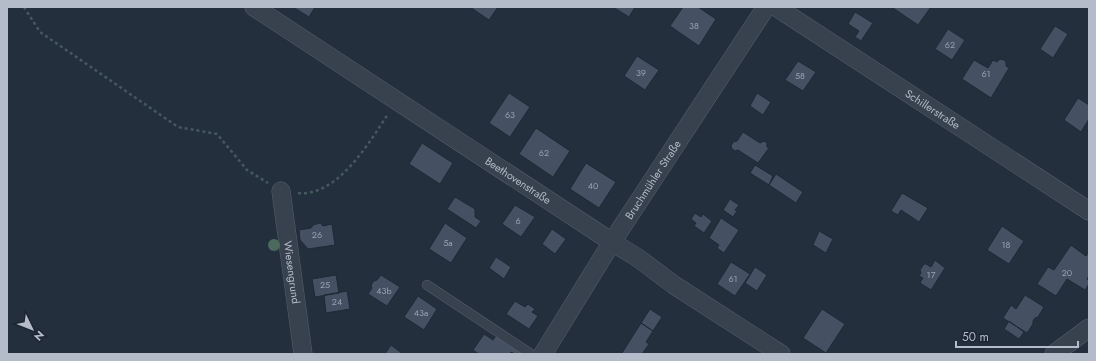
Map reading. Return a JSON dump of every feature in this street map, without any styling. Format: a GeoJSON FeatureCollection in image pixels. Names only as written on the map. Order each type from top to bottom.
{"type":"FeatureCollection","features":[{"type":"Feature","properties":{"kind":"street","name":"Beethovenstraße"},"geometry":{"type":"LineString","coordinates":[[254,7],[638,258],[674,285],[781,354]]}},
{"type":"Feature","properties":{"kind":"street","name":"Bruchmühler Straße"},"geometry":{"type":"LineString","coordinates":[[543,354],[612,242],[766,7]]}},
{"type":"Feature","properties":{"kind":"street","name":"Schillerstraße"},"geometry":{"type":"LineString","coordinates":[[776,7],[1089,211]]}},
{"type":"Feature","properties":{"kind":"street","name":"Wiesengrund"},"geometry":{"type":"LineString","coordinates":[[281,191],[303,354]]}},
{"type":"Feature","properties":{"kind":"street"},"geometry":{"type":"LineString","coordinates":[[1054,354],[1089,328]]}},
{"type":"Feature","properties":{"kind":"lane"},"geometry":{"type":"LineString","coordinates":[[426,285],[532,354]]}},
{"type":"Feature","properties":{"kind":"path"},"geometry":{"type":"LineString","coordinates":[[24,7],[40,32],[178,127],[217,134],[247,170],[281,191],[308,194],[331,184],[356,162],[397,100]]}},
{"type":"Feature","properties":{"kind":"building"},"geometry":{"type":"Polygon","coordinates":[[[293,7],[315,7],[309,17],[293,7]]]}},
{"type":"Feature","properties":{"kind":"building"},"geometry":{"type":"Polygon","coordinates":[[[470,7],[498,7],[489,20],[470,7]]]}},
{"type":"Feature","properties":{"kind":"building"},"geometry":{"type":"Polygon","coordinates":[[[613,7],[635,7],[629,17],[613,7]]]}},
{"type":"Feature","properties":{"kind":"building"},"geometry":{"type":"Polygon","coordinates":[[[683,7],[698,7],[716,19],[699,46],[670,26],[683,7]]]}},
{"type":"Feature","properties":{"kind":"building"},"geometry":{"type":"Polygon","coordinates":[[[931,7],[918,25],[893,8],[931,7]]]}},
{"type":"Feature","properties":{"kind":"building"},"geometry":{"type":"Polygon","coordinates":[[[855,12],[873,23],[861,41],[855,37],[859,31],[848,24],[855,12]]]}},
{"type":"Feature","properties":{"kind":"building"},"geometry":{"type":"Polygon","coordinates":[[[1055,26],[1068,34],[1053,58],[1040,49],[1055,26]]]}},
{"type":"Feature","properties":{"kind":"building"},"geometry":{"type":"Polygon","coordinates":[[[948,29],[965,40],[952,60],[935,49],[948,29]]]}},
{"type":"Feature","properties":{"kind":"building"},"geometry":{"type":"Polygon","coordinates":[[[637,56],[659,70],[645,90],[624,76],[637,56]]]}},
{"type":"Feature","properties":{"kind":"building"},"geometry":{"type":"Polygon","coordinates":[[[1000,59],[1006,62],[1006,66],[1009,68],[991,98],[962,79],[974,60],[988,68],[993,60],[997,62],[1000,59]]]}},
{"type":"Feature","properties":{"kind":"building"},"geometry":{"type":"Polygon","coordinates":[[[798,61],[816,72],[803,91],[785,80],[798,61]]]}},
{"type":"Feature","properties":{"kind":"building"},"geometry":{"type":"Polygon","coordinates":[[[509,93],[530,107],[510,137],[489,123],[509,93]]]}},
{"type":"Feature","properties":{"kind":"building"},"geometry":{"type":"Polygon","coordinates":[[[757,93],[771,102],[763,115],[750,106],[757,93]]]}},
{"type":"Feature","properties":{"kind":"building"},"geometry":{"type":"Polygon","coordinates":[[[1078,98],[1089,105],[1089,119],[1081,132],[1064,120],[1078,98]]]}},
{"type":"Feature","properties":{"kind":"building"},"geometry":{"type":"Polygon","coordinates":[[[536,128],[570,151],[553,177],[519,154],[536,128]]]}},
{"type":"Feature","properties":{"kind":"building"},"geometry":{"type":"Polygon","coordinates":[[[743,132],[760,143],[764,141],[767,143],[767,147],[769,148],[758,163],[738,150],[735,151],[732,149],[731,146],[733,142],[737,141],[743,132]]]}},
{"type":"Feature","properties":{"kind":"building"},"geometry":{"type":"Polygon","coordinates":[[[422,143],[453,163],[440,184],[409,164],[422,143]]]}},
{"type":"Feature","properties":{"kind":"building"},"geometry":{"type":"Polygon","coordinates":[[[586,163],[616,182],[599,208],[570,189],[586,163]]]}},
{"type":"Feature","properties":{"kind":"building"},"geometry":{"type":"Polygon","coordinates":[[[755,165],[773,176],[769,185],[750,173],[755,165]]]}},
{"type":"Feature","properties":{"kind":"building"},"geometry":{"type":"Polygon","coordinates":[[[776,174],[803,192],[796,203],[769,185],[776,174]]]}},
{"type":"Feature","properties":{"kind":"building"},"geometry":{"type":"Polygon","coordinates":[[[902,193],[928,208],[919,222],[901,210],[898,215],[891,211],[902,193]]]}},
{"type":"Feature","properties":{"kind":"building"},"geometry":{"type":"Polygon","coordinates":[[[455,197],[475,209],[475,217],[481,221],[476,228],[447,209],[455,197]]]}},
{"type":"Feature","properties":{"kind":"building"},"geometry":{"type":"Polygon","coordinates":[[[730,199],[739,205],[735,210],[737,211],[733,217],[723,210],[730,199]]]}},
{"type":"Feature","properties":{"kind":"building"},"geometry":{"type":"Polygon","coordinates":[[[515,205],[535,217],[521,237],[502,224],[515,205]]]}},
{"type":"Feature","properties":{"kind":"building"},"geometry":{"type":"Polygon","coordinates":[[[695,213],[701,217],[703,214],[712,221],[704,233],[694,226],[696,223],[691,219],[695,213]]]}},
{"type":"Feature","properties":{"kind":"building"},"geometry":{"type":"Polygon","coordinates":[[[721,218],[739,230],[724,253],[717,248],[719,245],[709,238],[721,218]]]}},
{"type":"Feature","properties":{"kind":"building"},"geometry":{"type":"Polygon","coordinates":[[[320,223],[323,226],[332,224],[335,245],[308,249],[300,240],[299,230],[311,228],[313,225],[320,223]]]}},
{"type":"Feature","properties":{"kind":"building"},"geometry":{"type":"Polygon","coordinates":[[[445,223],[467,238],[451,263],[429,249],[445,223]]]}},
{"type":"Feature","properties":{"kind":"building"},"geometry":{"type":"Polygon","coordinates":[[[1002,226],[1024,241],[1009,264],[987,250],[1002,226]]]}},
{"type":"Feature","properties":{"kind":"building"},"geometry":{"type":"Polygon","coordinates":[[[552,229],[566,239],[555,254],[542,244],[552,229]]]}},
{"type":"Feature","properties":{"kind":"building"},"geometry":{"type":"Polygon","coordinates":[[[819,231],[833,239],[826,253],[813,245],[819,231]]]}},
{"type":"Feature","properties":{"kind":"building"},"geometry":{"type":"Polygon","coordinates":[[[1071,245],[1086,256],[1089,252],[1089,276],[1087,279],[1089,284],[1085,290],[1067,279],[1056,296],[1037,284],[1048,267],[1054,270],[1071,245]]]}},
{"type":"Feature","properties":{"kind":"building"},"geometry":{"type":"Polygon","coordinates":[[[496,257],[511,267],[504,279],[489,268],[496,257]]]}},
{"type":"Feature","properties":{"kind":"building"},"geometry":{"type":"Polygon","coordinates":[[[935,260],[945,268],[931,290],[920,283],[923,278],[919,276],[921,273],[920,270],[924,264],[931,267],[935,260]]]}},
{"type":"Feature","properties":{"kind":"building"},"geometry":{"type":"Polygon","coordinates":[[[731,262],[750,274],[735,296],[717,284],[731,262]]]}},
{"type":"Feature","properties":{"kind":"building"},"geometry":{"type":"Polygon","coordinates":[[[755,267],[767,275],[757,291],[745,283],[755,267]]]}},
{"type":"Feature","properties":{"kind":"building"},"geometry":{"type":"Polygon","coordinates":[[[336,275],[339,293],[315,297],[312,279],[336,275]]]}},
{"type":"Feature","properties":{"kind":"building"},"geometry":{"type":"Polygon","coordinates":[[[381,275],[400,287],[387,306],[368,294],[372,288],[371,285],[381,275]]]}},
{"type":"Feature","properties":{"kind":"building"},"geometry":{"type":"Polygon","coordinates":[[[347,291],[350,309],[326,313],[324,295],[347,291]]]}},
{"type":"Feature","properties":{"kind":"building"},"geometry":{"type":"Polygon","coordinates":[[[1025,295],[1044,307],[1038,317],[1033,321],[1033,324],[1027,333],[1003,318],[1011,305],[1016,309],[1025,295]]]}},
{"type":"Feature","properties":{"kind":"building"},"geometry":{"type":"Polygon","coordinates":[[[418,296],[437,309],[424,330],[404,317],[418,296]]]}},
{"type":"Feature","properties":{"kind":"building"},"geometry":{"type":"Polygon","coordinates":[[[515,301],[525,307],[528,304],[535,309],[532,312],[538,316],[529,329],[506,314],[515,301]]]}},
{"type":"Feature","properties":{"kind":"building"},"geometry":{"type":"Polygon","coordinates":[[[650,309],[662,317],[653,331],[641,323],[650,309]]]}},
{"type":"Feature","properties":{"kind":"building"},"geometry":{"type":"Polygon","coordinates":[[[822,309],[845,324],[826,353],[803,338],[822,309]]]}},
{"type":"Feature","properties":{"kind":"building"},"geometry":{"type":"Polygon","coordinates":[[[1009,321],[1024,332],[1019,339],[1004,329],[1009,321]]]}},
{"type":"Feature","properties":{"kind":"building"},"geometry":{"type":"Polygon","coordinates":[[[641,323],[653,331],[646,342],[649,344],[642,354],[623,354],[622,353],[641,323]]]}},
{"type":"Feature","properties":{"kind":"building"},"geometry":{"type":"Polygon","coordinates":[[[484,334],[493,340],[497,334],[525,354],[515,354],[511,352],[510,354],[479,354],[473,350],[484,334]]]}},
{"type":"Feature","properties":{"kind":"building"},"geometry":{"type":"Polygon","coordinates":[[[391,345],[403,354],[385,354],[391,345]]]}}]}
